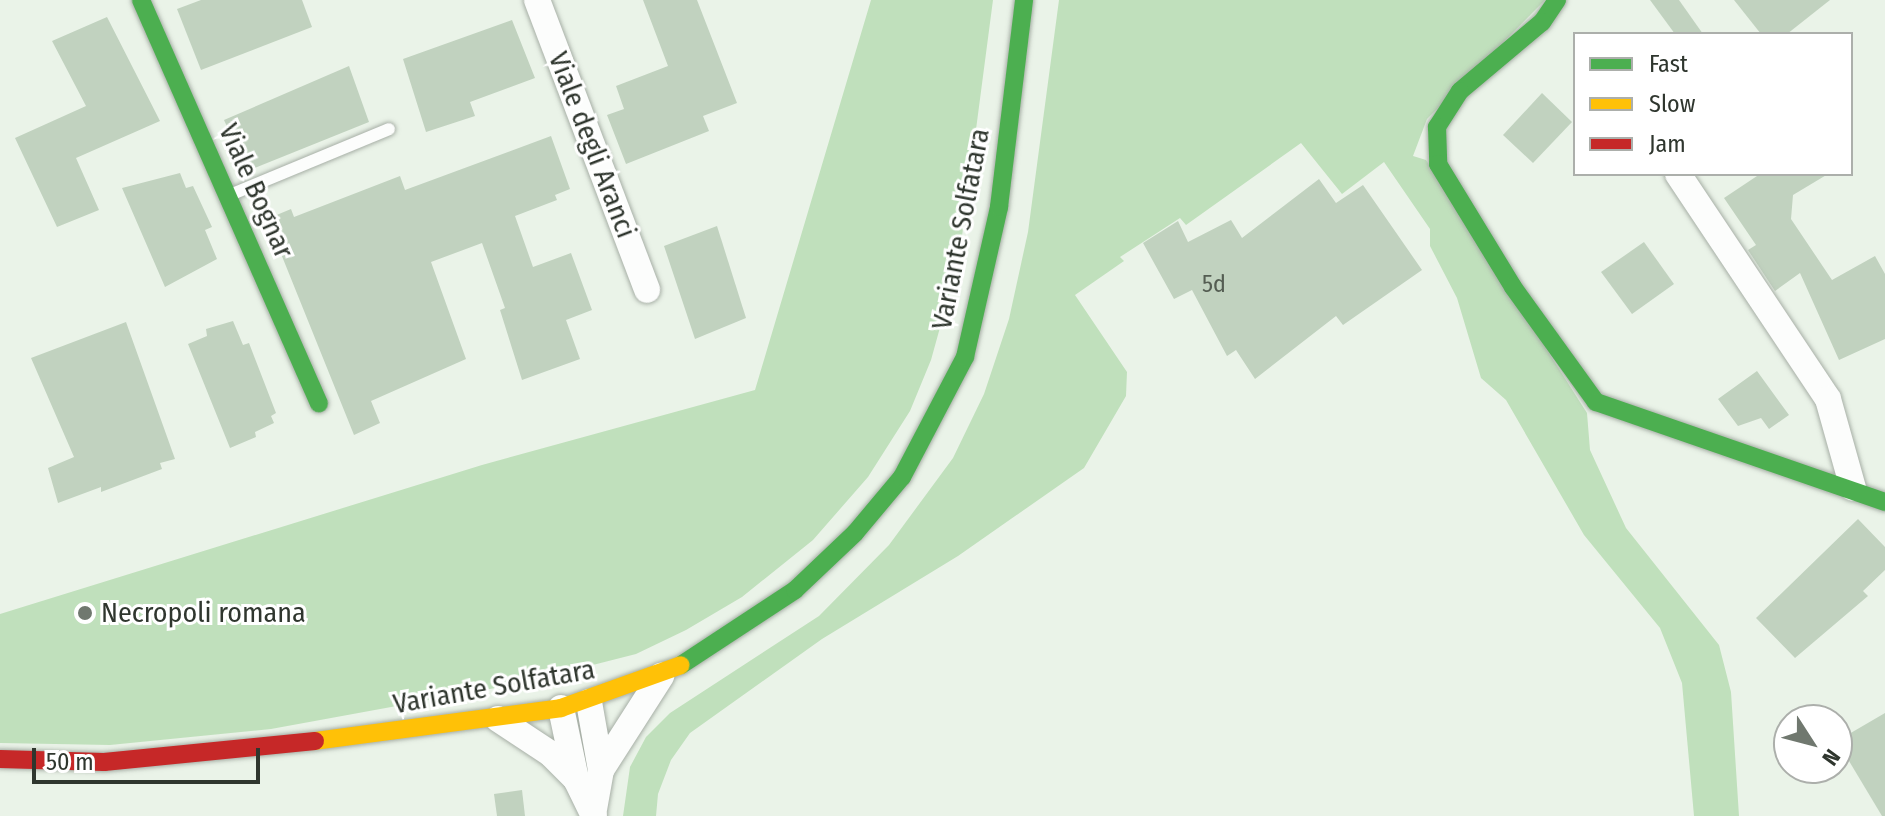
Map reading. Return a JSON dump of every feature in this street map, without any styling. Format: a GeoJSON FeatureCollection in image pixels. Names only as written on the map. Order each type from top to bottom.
{"type":"FeatureCollection","features":[{"type":"Feature","properties":{"kind":"main road","name":"Viale Bognar"},"geometry":{"type":"LineString","coordinates":[[141,0],[319,404]]}},
{"type":"Feature","properties":{"kind":"main road","name":"Variante Solfatara"},"geometry":{"type":"LineString","coordinates":[[0,759],[104,762],[498,719],[561,708],[589,702],[661,676],[718,645],[795,590],[855,533],[902,477],[934,422],[965,357],[999,207],[1024,0]]}},
{"type":"Feature","properties":{"kind":"main road"},"geometry":{"type":"LineString","coordinates":[[1557,0],[1542,22],[1460,91],[1437,127],[1438,164],[1513,287],[1596,402],[1853,488],[1885,502]]}},
{"type":"Feature","properties":{"kind":"street","name":"Viale degli Aranci"},"geometry":{"type":"LineString","coordinates":[[537,0],[647,290]]}},
{"type":"Feature","properties":{"kind":"street"},"geometry":{"type":"LineString","coordinates":[[1679,176],[1828,399],[1853,488]]}},
{"type":"Feature","properties":{"kind":"street"},"geometry":{"type":"LineString","coordinates":[[601,770],[661,676]]}},
{"type":"Feature","properties":{"kind":"street"},"geometry":{"type":"LineString","coordinates":[[589,702],[601,770],[594,816]]}},
{"type":"Feature","properties":{"kind":"street"},"geometry":{"type":"LineString","coordinates":[[561,708],[576,779],[594,816]]}},
{"type":"Feature","properties":{"kind":"street"},"geometry":{"type":"LineString","coordinates":[[498,719],[551,754],[576,779]]}},
{"type":"Feature","properties":{"kind":"lane"},"geometry":{"type":"LineString","coordinates":[[227,196],[389,129]]}},
{"type":"Feature","properties":{"kind":"green space"},"geometry":{"type":"Polygon","coordinates":[[[871,0],[993,0],[959,259],[931,360],[910,411],[868,477],[813,540],[742,597],[686,630],[636,654],[522,683],[271,729],[110,745],[0,743],[0,614],[482,465],[755,390],[871,0]]]}},
{"type":"Feature","properties":{"kind":"green space"},"geometry":{"type":"Polygon","coordinates":[[[1059,0],[1545,0],[1427,119],[1413,156],[1426,160],[1587,413],[1590,450],[1626,528],[1719,645],[1731,692],[1739,816],[1694,816],[1682,683],[1660,628],[1584,535],[1506,400],[1481,378],[1457,298],[1430,246],[1430,229],[1384,162],[1342,194],[1301,143],[1186,225],[1180,218],[1120,257],[1124,261],[1075,295],[1127,372],[1126,396],[1084,468],[958,556],[822,639],[690,733],[671,760],[658,794],[656,816],[623,816],[630,767],[646,737],[670,713],[819,616],[889,545],[953,458],[984,394],[1009,319],[1028,232],[1059,0]]]}},
{"type":"Feature","properties":{"kind":"building"},"geometry":{"type":"Polygon","coordinates":[[[201,0],[302,0],[312,27],[201,70],[177,9],[201,0]]]}},
{"type":"Feature","properties":{"kind":"building"},"geometry":{"type":"Polygon","coordinates":[[[643,0],[697,0],[737,103],[703,116],[709,131],[626,164],[607,115],[624,109],[616,86],[668,66],[643,0]]]}},
{"type":"Feature","properties":{"kind":"building"},"geometry":{"type":"Polygon","coordinates":[[[1650,0],[1679,0],[1702,32],[1674,32],[1650,0]]]}},
{"type":"Feature","properties":{"kind":"building"},"geometry":{"type":"Polygon","coordinates":[[[1734,0],[1830,0],[1790,32],[1759,32],[1734,0]]]}},
{"type":"Feature","properties":{"kind":"building"},"geometry":{"type":"Polygon","coordinates":[[[107,17],[160,121],[76,158],[99,210],[57,227],[15,138],[86,106],[52,41],[107,17]]]}},
{"type":"Feature","properties":{"kind":"building"},"geometry":{"type":"Polygon","coordinates":[[[512,20],[535,78],[470,102],[475,116],[426,132],[403,59],[512,20]]]}},
{"type":"Feature","properties":{"kind":"building"},"geometry":{"type":"Polygon","coordinates":[[[349,66],[369,122],[247,171],[224,120],[349,66]]]}},
{"type":"Feature","properties":{"kind":"building"},"geometry":{"type":"Polygon","coordinates":[[[1542,93],[1572,122],[1533,163],[1503,135],[1542,93]]]}},
{"type":"Feature","properties":{"kind":"building"},"geometry":{"type":"Polygon","coordinates":[[[551,136],[570,189],[555,195],[557,200],[515,216],[533,267],[571,253],[592,310],[566,320],[580,359],[522,380],[500,310],[505,308],[482,243],[431,262],[466,359],[371,401],[380,423],[354,435],[267,219],[291,209],[294,217],[400,176],[405,190],[551,136]]]}},
{"type":"Feature","properties":{"kind":"building"},"geometry":{"type":"Polygon","coordinates":[[[180,173],[186,188],[193,186],[212,227],[205,230],[217,259],[165,287],[122,188],[180,173]]]}},
{"type":"Feature","properties":{"kind":"building"},"geometry":{"type":"Polygon","coordinates":[[[1757,176],[1825,176],[1793,195],[1791,219],[1832,280],[1875,256],[1885,274],[1885,339],[1839,360],[1800,273],[1775,291],[1748,250],[1756,245],[1724,198],[1757,176]]]}},
{"type":"Feature","properties":{"kind":"building"},"geometry":{"type":"Polygon","coordinates":[[[1319,179],[1336,203],[1363,185],[1422,270],[1343,325],[1336,316],[1255,379],[1236,350],[1227,356],[1192,290],[1174,299],[1143,243],[1178,221],[1188,242],[1231,220],[1242,238],[1319,179]]]}},
{"type":"Feature","properties":{"kind":"building"},"geometry":{"type":"Polygon","coordinates":[[[717,226],[746,318],[695,339],[664,246],[717,226]]]}},
{"type":"Feature","properties":{"kind":"building"},"geometry":{"type":"Polygon","coordinates":[[[1644,242],[1674,284],[1632,314],[1601,272],[1644,242]]]}},
{"type":"Feature","properties":{"kind":"building"},"geometry":{"type":"Polygon","coordinates":[[[233,321],[243,345],[249,343],[276,413],[271,416],[274,423],[255,432],[256,437],[230,448],[188,344],[207,336],[206,329],[233,321]]]}},
{"type":"Feature","properties":{"kind":"building"},"geometry":{"type":"Polygon","coordinates":[[[126,322],[175,459],[160,463],[162,469],[101,492],[101,487],[58,503],[48,468],[74,457],[31,358],[126,322]]]}},
{"type":"Feature","properties":{"kind":"building"},"geometry":{"type":"Polygon","coordinates":[[[1757,371],[1789,415],[1769,429],[1761,418],[1738,426],[1718,399],[1757,371]]]}},
{"type":"Feature","properties":{"kind":"building"},"geometry":{"type":"Polygon","coordinates":[[[1858,519],[1885,547],[1885,570],[1863,591],[1868,596],[1795,658],[1756,618],[1858,519]]]}},
{"type":"Feature","properties":{"kind":"building"},"geometry":{"type":"Polygon","coordinates":[[[1885,713],[1885,816],[1882,816],[1853,768],[1853,732],[1885,713]]]}},
{"type":"Feature","properties":{"kind":"building"},"geometry":{"type":"Polygon","coordinates":[[[522,790],[525,816],[497,816],[494,794],[522,790]]]}},
{"type":"Feature","properties":{"kind":"traffic: fast"},"geometry":{"type":"LineString","coordinates":[[141,0],[319,404]]}},
{"type":"Feature","properties":{"kind":"traffic: fast"},"geometry":{"type":"LineString","coordinates":[[681,665],[795,590],[855,533],[902,477],[965,357],[999,207],[1024,0]]}},
{"type":"Feature","properties":{"kind":"traffic: fast"},"geometry":{"type":"LineString","coordinates":[[1557,0],[1542,22],[1460,91],[1437,127],[1438,164],[1513,287],[1596,402],[1885,502]]}},
{"type":"Feature","properties":{"kind":"traffic: slow"},"geometry":{"type":"LineString","coordinates":[[315,741],[561,708],[681,665]]}},
{"type":"Feature","properties":{"kind":"traffic: jam"},"geometry":{"type":"LineString","coordinates":[[0,759],[104,762],[315,741]]}},
{"type":"Feature","properties":{"kind":"place","name":"Necropoli romana"},"geometry":{"type":"Point","coordinates":[85,613]}}]}
